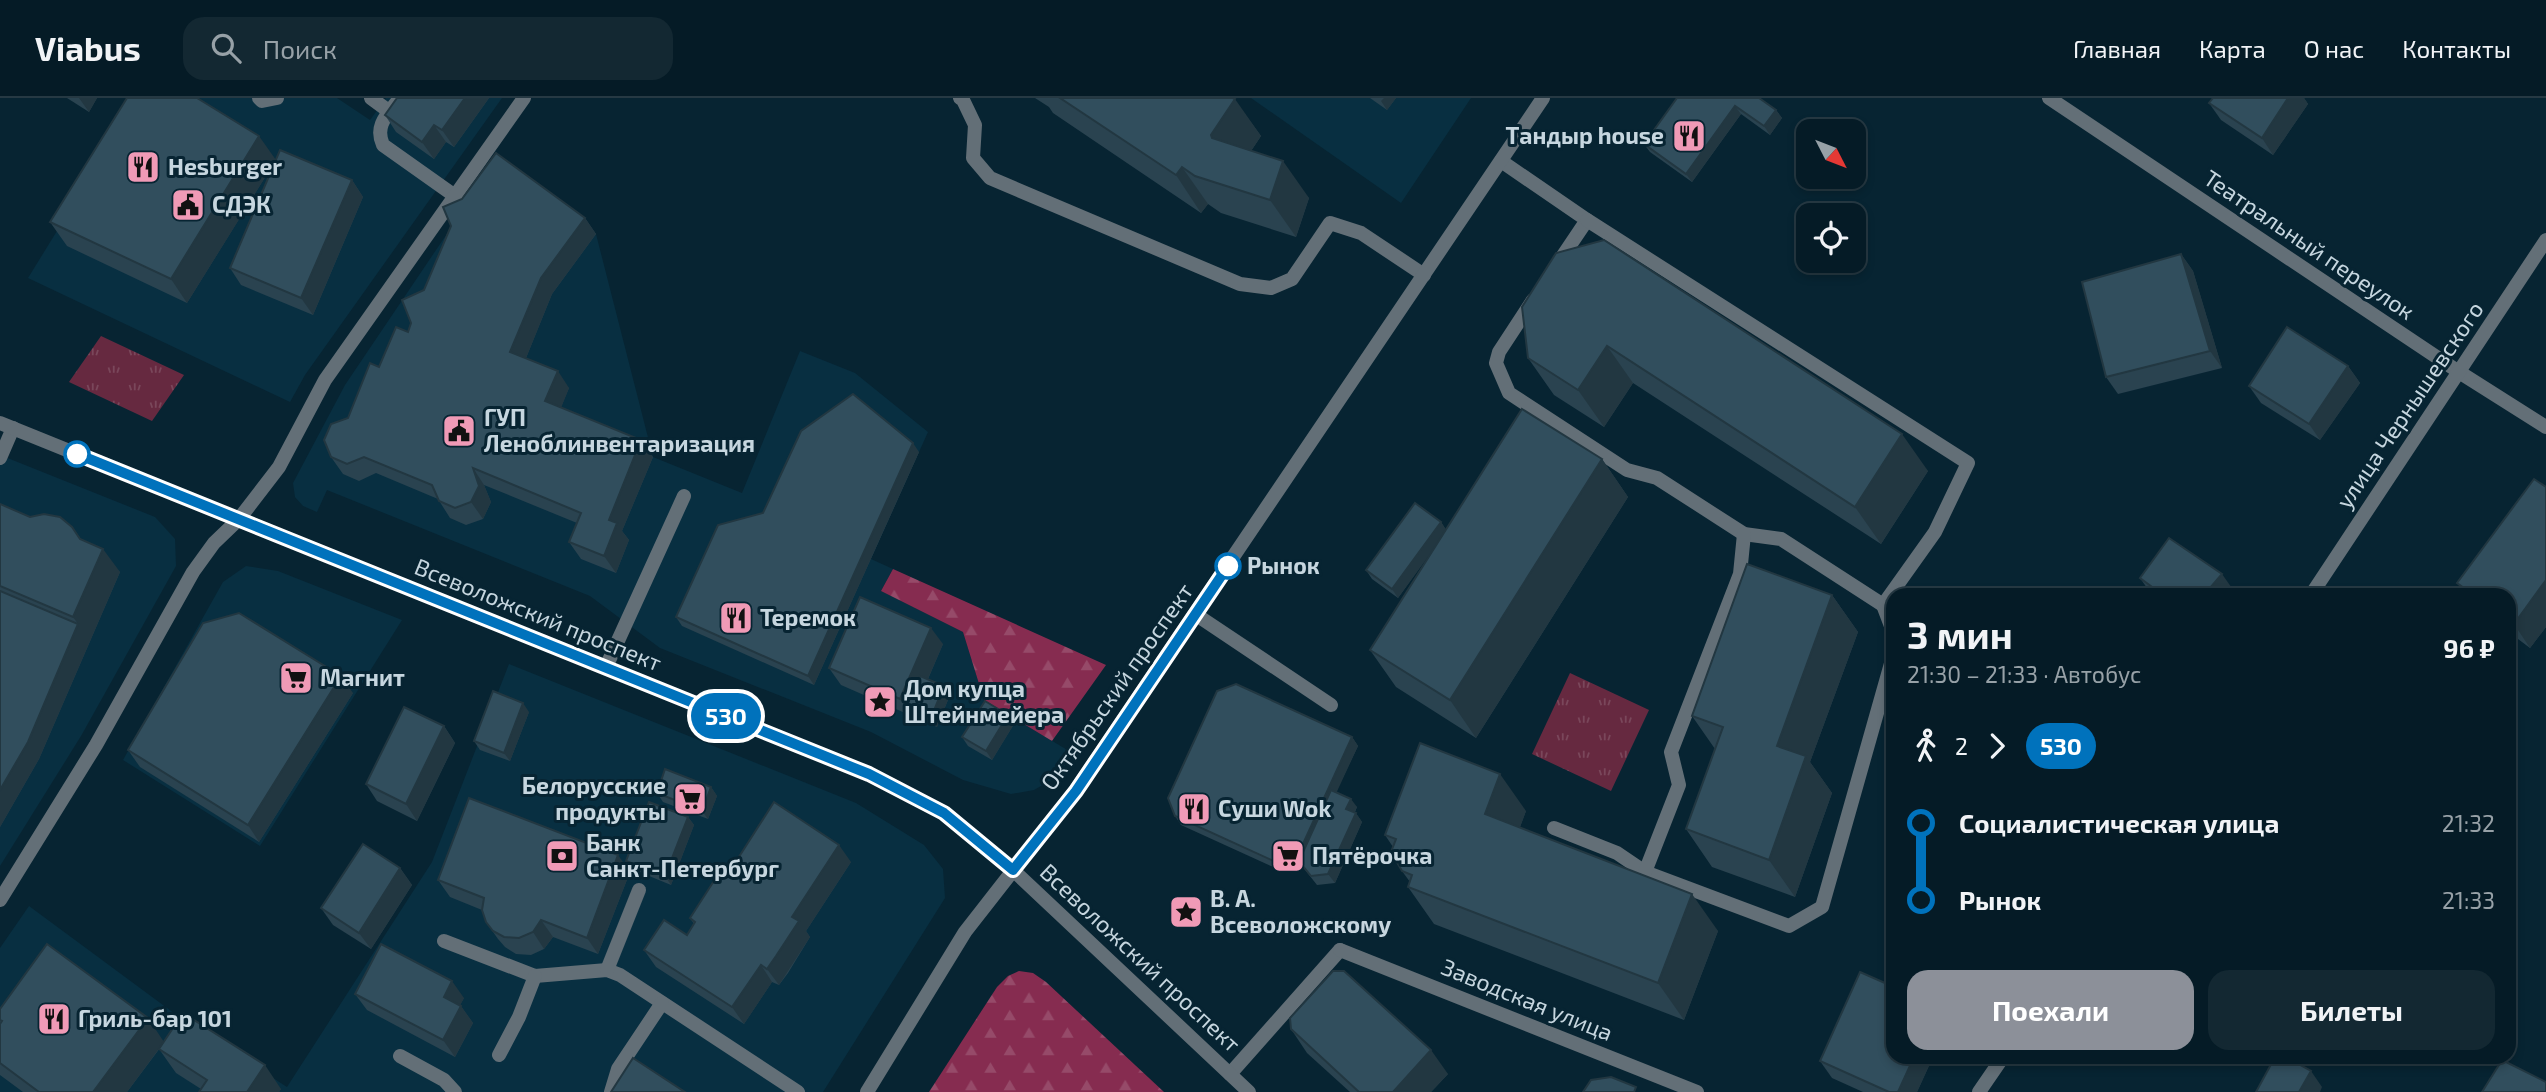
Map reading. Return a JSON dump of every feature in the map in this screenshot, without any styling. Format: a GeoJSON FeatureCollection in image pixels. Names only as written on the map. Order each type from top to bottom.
{"type":"FeatureCollection","features":[{"type":"Feature","properties":{"kind":"street"},"geometry":{"type":"LineString","coordinates":[[258,98],[262,101],[277,98]]}},
{"type":"Feature","properties":{"kind":"street"},"geometry":{"type":"LineString","coordinates":[[371,98],[390,112]]}},
{"type":"Feature","properties":{"kind":"street"},"geometry":{"type":"LineString","coordinates":[[400,98],[380,125],[379,136],[383,145],[455,196]]}},
{"type":"Feature","properties":{"kind":"street"},"geometry":{"type":"LineString","coordinates":[[0,900],[96,745],[193,572],[214,543],[239,519],[279,467],[325,380],[524,98]]}},
{"type":"Feature","properties":{"kind":"street"},"geometry":{"type":"LineString","coordinates":[[960,98],[975,125],[973,158],[990,178],[1240,284],[1271,288],[1293,279],[1330,223],[1361,233],[1424,275]]}},
{"type":"Feature","properties":{"kind":"street","name":"Октябрьский проспект"},"geometry":{"type":"LineString","coordinates":[[867,1092],[965,932],[1076,791],[1543,98]]}},
{"type":"Feature","properties":{"kind":"street","name":"Театральный переулок"},"geometry":{"type":"LineString","coordinates":[[2049,98],[2459,372],[2546,427]]}},
{"type":"Feature","properties":{"kind":"street"},"geometry":{"type":"LineString","coordinates":[[1501,161],[1587,220],[1968,463],[1935,532],[1895,588]]}},
{"type":"Feature","properties":{"kind":"street"},"geometry":{"type":"LineString","coordinates":[[1587,220],[1499,352],[1496,363],[1509,393],[1627,470],[1657,478],[1744,534],[1781,540],[1883,605],[1886,613]]}},
{"type":"Feature","properties":{"kind":"street","name":"улица Чернышевского"},"geometry":{"type":"LineString","coordinates":[[2316,588],[2546,240]]}},
{"type":"Feature","properties":{"kind":"street"},"geometry":{"type":"LineString","coordinates":[[0,458],[6,426]]}},
{"type":"Feature","properties":{"kind":"street","name":"Всеволожский проспект"},"geometry":{"type":"LineString","coordinates":[[6,426],[869,774],[944,813],[1013,870],[1249,1092]]}},
{"type":"Feature","properties":{"kind":"street"},"geometry":{"type":"LineString","coordinates":[[606,667],[684,496]]}},
{"type":"Feature","properties":{"kind":"street"},"geometry":{"type":"LineString","coordinates":[[1645,873],[1679,785],[1671,752],[1740,574],[1744,534]]}},
{"type":"Feature","properties":{"kind":"street"},"geometry":{"type":"LineString","coordinates":[[1883,605],[1886,601]]}},
{"type":"Feature","properties":{"kind":"street"},"geometry":{"type":"LineString","coordinates":[[1195,614],[1331,705]]}},
{"type":"Feature","properties":{"kind":"street"},"geometry":{"type":"LineString","coordinates":[[1554,828],[1617,853],[1645,873],[1789,926],[1822,907],[1886,681]]}},
{"type":"Feature","properties":{"kind":"street"},"geometry":{"type":"LineString","coordinates":[[607,970],[639,890]]}},
{"type":"Feature","properties":{"kind":"street"},"geometry":{"type":"LineString","coordinates":[[444,941],[535,976],[607,970],[620,975],[798,1092]]}},
{"type":"Feature","properties":{"kind":"street","name":"Заводская улица"},"geometry":{"type":"LineString","coordinates":[[1230,1074],[1340,950],[1697,1092]]}},
{"type":"Feature","properties":{"kind":"street"},"geometry":{"type":"LineString","coordinates":[[499,1055],[519,1017],[535,976]]}},
{"type":"Feature","properties":{"kind":"street"},"geometry":{"type":"LineString","coordinates":[[611,1092],[618,1069],[662,1003]]}},
{"type":"Feature","properties":{"kind":"street"},"geometry":{"type":"LineString","coordinates":[[400,1056],[444,1080],[455,1092]]}},
{"type":"Feature","properties":{"kind":"street"},"geometry":{"type":"LineString","coordinates":[[1979,1092],[1998,1064]]}},
{"type":"Feature","properties":{"kind":"shaded area"},"geometry":{"type":"Polygon","coordinates":[[[139,98],[337,98],[370,120],[386,98],[502,98],[305,375],[290,402],[28,278],[139,98]]]}},
{"type":"Feature","properties":{"kind":"shaded area"},"geometry":{"type":"Polygon","coordinates":[[[1251,98],[1471,98],[1401,203],[1251,98]]]}},
{"type":"Feature","properties":{"kind":"shaded area"},"geometry":{"type":"Polygon","coordinates":[[[496,161],[596,234],[653,457],[742,493],[800,351],[855,373],[928,432],[871,559],[893,569],[881,591],[963,632],[984,700],[1074,754],[1055,778],[1034,790],[1011,794],[963,780],[871,732],[660,648],[590,596],[327,490],[317,512],[303,506],[295,497],[293,483],[345,385],[496,161]]]}},
{"type":"Feature","properties":{"kind":"shaded area"},"geometry":{"type":"Polygon","coordinates":[[[0,455],[155,517],[175,539],[176,566],[81,736],[0,866],[0,455]]]}},
{"type":"Feature","properties":{"kind":"shaded area"},"geometry":{"type":"Polygon","coordinates":[[[246,566],[278,571],[402,620],[260,846],[123,760],[223,582],[246,566]]]}},
{"type":"Feature","properties":{"kind":"shaded area"},"geometry":{"type":"Polygon","coordinates":[[[509,664],[856,803],[924,845],[943,869],[945,898],[823,1092],[0,1092],[0,948],[29,906],[186,1022],[287,1087],[432,862],[509,664]]]}},
{"type":"Feature","properties":{"kind":"green space"},"geometry":{"type":"Polygon","coordinates":[[[101,336],[184,375],[152,421],[69,382],[101,336]]]}},
{"type":"Feature","properties":{"kind":"green space"},"geometry":{"type":"Polygon","coordinates":[[[893,569],[1106,665],[1052,741],[984,700],[963,632],[881,591],[893,569]]]}},
{"type":"Feature","properties":{"kind":"green space"},"geometry":{"type":"Polygon","coordinates":[[[1570,673],[1649,710],[1611,791],[1532,754],[1570,673]]]}},
{"type":"Feature","properties":{"kind":"green space"},"geometry":{"type":"Polygon","coordinates":[[[1019,971],[1033,973],[1046,982],[1164,1092],[929,1092],[997,987],[1008,976],[1019,971]]]}},
{"type":"Feature","properties":{"kind":"building"},"geometry":{"type":"Polygon","coordinates":[[[127,98],[197,98],[259,136],[171,279],[50,222],[127,98]]]}},
{"type":"Feature","properties":{"kind":"building"},"geometry":{"type":"Polygon","coordinates":[[[397,98],[465,98],[442,130],[434,125],[422,142],[385,115],[397,98]]]}},
{"type":"Feature","properties":{"kind":"building"},"geometry":{"type":"Polygon","coordinates":[[[1060,98],[1233,98],[1235,99],[1211,135],[1212,138],[1283,161],[1270,200],[1195,176],[1182,167],[1176,175],[1060,98]]]}},
{"type":"Feature","properties":{"kind":"building"},"geometry":{"type":"Polygon","coordinates":[[[1677,98],[1759,98],[1776,110],[1764,126],[1735,106],[1686,174],[1644,144],[1677,98]]]}},
{"type":"Feature","properties":{"kind":"building"},"geometry":{"type":"Polygon","coordinates":[[[2213,98],[2288,98],[2262,138],[2209,103],[2213,98]]]}},
{"type":"Feature","properties":{"kind":"building"},"geometry":{"type":"Polygon","coordinates":[[[280,150],[352,180],[301,298],[230,268],[280,150]]]}},
{"type":"Feature","properties":{"kind":"building"},"geometry":{"type":"Polygon","coordinates":[[[496,153],[585,218],[541,278],[510,352],[558,371],[545,401],[641,440],[609,520],[617,523],[604,556],[569,542],[581,513],[473,468],[479,486],[471,502],[455,508],[439,501],[432,485],[364,457],[347,464],[331,457],[324,440],[331,424],[348,418],[370,363],[379,367],[396,327],[408,332],[411,323],[402,300],[424,290],[451,226],[443,207],[462,199],[496,153]]]}},
{"type":"Feature","properties":{"kind":"building"},"geometry":{"type":"Polygon","coordinates":[[[1604,240],[1902,434],[1855,507],[1607,346],[1578,390],[1528,358],[1522,307],[1556,253],[1604,240]]]}},
{"type":"Feature","properties":{"kind":"building"},"geometry":{"type":"Polygon","coordinates":[[[2181,254],[2210,351],[2106,377],[2082,282],[2181,254]]]}},
{"type":"Feature","properties":{"kind":"building"},"geometry":{"type":"Polygon","coordinates":[[[2287,327],[2348,366],[2309,424],[2249,386],[2287,327]]]}},
{"type":"Feature","properties":{"kind":"building"},"geometry":{"type":"Polygon","coordinates":[[[853,394],[913,443],[808,676],[676,617],[718,525],[763,513],[801,431],[853,394]]]}},
{"type":"Feature","properties":{"kind":"building"},"geometry":{"type":"Polygon","coordinates":[[[1522,409],[1602,459],[1450,700],[1370,650],[1522,409]]]}},
{"type":"Feature","properties":{"kind":"building"},"geometry":{"type":"Polygon","coordinates":[[[2534,479],[2546,487],[2546,580],[2516,621],[2516,588],[2464,588],[2457,583],[2534,479]]]}},
{"type":"Feature","properties":{"kind":"building"},"geometry":{"type":"Polygon","coordinates":[[[1415,503],[1441,522],[1392,589],[1366,570],[1415,503]]]}},
{"type":"Feature","properties":{"kind":"building"},"geometry":{"type":"Polygon","coordinates":[[[0,504],[30,517],[44,514],[60,517],[72,527],[80,539],[103,549],[73,617],[0,586],[0,504]]]}},
{"type":"Feature","properties":{"kind":"building"},"geometry":{"type":"Polygon","coordinates":[[[2169,538],[2222,574],[2210,588],[2154,588],[2140,578],[2169,538]]]}},
{"type":"Feature","properties":{"kind":"building"},"geometry":{"type":"Polygon","coordinates":[[[1747,564],[1832,595],[1777,746],[1806,756],[1769,860],[1686,829],[1723,727],[1692,716],[1747,564]]]}},
{"type":"Feature","properties":{"kind":"building"},"geometry":{"type":"Polygon","coordinates":[[[0,591],[78,624],[28,742],[0,790],[0,591]]]}},
{"type":"Feature","properties":{"kind":"building"},"geometry":{"type":"Polygon","coordinates":[[[860,597],[931,628],[900,699],[829,668],[860,597]]]}},
{"type":"Feature","properties":{"kind":"building"},"geometry":{"type":"Polygon","coordinates":[[[239,613],[341,676],[248,825],[128,750],[203,623],[239,613]]]}},
{"type":"Feature","properties":{"kind":"building"},"geometry":{"type":"Polygon","coordinates":[[[920,676],[944,686],[931,718],[906,707],[920,676]]]}},
{"type":"Feature","properties":{"kind":"building"},"geometry":{"type":"Polygon","coordinates":[[[1236,684],[1352,737],[1297,857],[1278,863],[1175,816],[1168,798],[1217,691],[1236,684]]]}},
{"type":"Feature","properties":{"kind":"building"},"geometry":{"type":"Polygon","coordinates":[[[493,691],[523,703],[504,753],[474,741],[493,691]]]}},
{"type":"Feature","properties":{"kind":"building"},"geometry":{"type":"Polygon","coordinates":[[[985,701],[1008,715],[986,751],[962,737],[985,701]]]}},
{"type":"Feature","properties":{"kind":"building"},"geometry":{"type":"Polygon","coordinates":[[[404,707],[444,726],[406,804],[366,784],[404,707]]]}},
{"type":"Feature","properties":{"kind":"building"},"geometry":{"type":"Polygon","coordinates":[[[1420,743],[1500,774],[1485,814],[1692,894],[1658,983],[1408,887],[1412,875],[1402,871],[1391,852],[1396,839],[1385,835],[1420,743]]]}},
{"type":"Feature","properties":{"kind":"building"},"geometry":{"type":"Polygon","coordinates":[[[665,769],[711,787],[702,811],[657,793],[665,769]]]}},
{"type":"Feature","properties":{"kind":"building"},"geometry":{"type":"Polygon","coordinates":[[[1331,790],[1351,799],[1346,809],[1356,813],[1328,874],[1311,876],[1299,861],[1331,790]]]}},
{"type":"Feature","properties":{"kind":"building"},"geometry":{"type":"Polygon","coordinates":[[[469,798],[618,855],[587,938],[541,920],[533,932],[519,938],[504,937],[493,931],[486,922],[482,910],[484,898],[438,880],[469,798]]]}},
{"type":"Feature","properties":{"kind":"building"},"geometry":{"type":"Polygon","coordinates":[[[649,802],[688,817],[665,876],[626,861],[649,802]]]}},
{"type":"Feature","properties":{"kind":"building"},"geometry":{"type":"Polygon","coordinates":[[[774,802],[839,845],[792,917],[799,921],[776,956],[767,969],[761,965],[732,1007],[644,950],[664,920],[687,935],[695,922],[690,918],[721,870],[728,874],[774,802]]]}},
{"type":"Feature","properties":{"kind":"building"},"geometry":{"type":"Polygon","coordinates":[[[363,844],[400,868],[359,933],[321,908],[363,844]]]}},
{"type":"Feature","properties":{"kind":"building"},"geometry":{"type":"Polygon","coordinates":[[[47,944],[148,1018],[93,1092],[39,1092],[0,1063],[0,1009],[47,944]]]}},
{"type":"Feature","properties":{"kind":"building"},"geometry":{"type":"Polygon","coordinates":[[[381,944],[452,981],[444,997],[461,1006],[443,1040],[355,994],[381,944]]]}},
{"type":"Feature","properties":{"kind":"building"},"geometry":{"type":"Polygon","coordinates":[[[1333,971],[1344,971],[1431,1050],[1393,1092],[1359,1092],[1291,1029],[1290,1018],[1333,971]]]}},
{"type":"Feature","properties":{"kind":"building"},"geometry":{"type":"Polygon","coordinates":[[[1860,972],[1886,983],[1886,1064],[1911,1064],[1898,1092],[1889,1092],[1820,1061],[1860,972]]]}},
{"type":"Feature","properties":{"kind":"building"},"geometry":{"type":"Polygon","coordinates":[[[183,1013],[265,1065],[247,1092],[199,1092],[207,1080],[159,1049],[183,1013]]]}},
{"type":"Feature","properties":{"kind":"building"},"geometry":{"type":"Polygon","coordinates":[[[633,1058],[685,1092],[611,1092],[633,1058]]]}},
{"type":"Feature","properties":{"kind":"building"},"geometry":{"type":"Polygon","coordinates":[[[2271,1064],[2298,1064],[2311,1071],[2299,1092],[2256,1092],[2271,1064]]]}},
{"type":"Feature","properties":{"kind":"building"},"geometry":{"type":"Polygon","coordinates":[[[2500,1064],[2510,1064],[2546,1082],[2546,1092],[2482,1092],[2500,1064]]]}},
{"type":"Feature","properties":{"kind":"building"},"geometry":{"type":"Polygon","coordinates":[[[1611,1077],[1636,1087],[1634,1092],[1583,1092],[1591,1080],[1611,1077]]]}},
{"type":"Feature","properties":{"kind":"bus line","name":"530"},"geometry":{"type":"LineString","coordinates":[[77,454],[869,774],[944,813],[1013,870],[1076,791],[1228,566]]}},
{"type":"Feature","properties":{"kind":"place","name":"Тандыр house"},"geometry":{"type":"Point","coordinates":[1689,136]}},
{"type":"Feature","properties":{"kind":"place","name":"Hesburger"},"geometry":{"type":"Point","coordinates":[143,167]}},
{"type":"Feature","properties":{"kind":"place","name":"СДЭК"},"geometry":{"type":"Point","coordinates":[188,205]}},
{"type":"Feature","properties":{"kind":"place","name":"ГУП Леноблинвентаризация"},"geometry":{"type":"Point","coordinates":[459,431]}},
{"type":"Feature","properties":{"kind":"place","name":"Рынок"},"geometry":{"type":"Point","coordinates":[1228,566]}},
{"type":"Feature","properties":{"kind":"place","name":"Теремок"},"geometry":{"type":"Point","coordinates":[736,618]}},
{"type":"Feature","properties":{"kind":"place","name":"Магнит"},"geometry":{"type":"Point","coordinates":[296,678]}},
{"type":"Feature","properties":{"kind":"place","name":"Дом купца Штейнмейера"},"geometry":{"type":"Point","coordinates":[880,702]}},
{"type":"Feature","properties":{"kind":"place","name":"Белорусские продукты"},"geometry":{"type":"Point","coordinates":[690,799]}},
{"type":"Feature","properties":{"kind":"place","name":"Суши Wok"},"geometry":{"type":"Point","coordinates":[1194,809]}},
{"type":"Feature","properties":{"kind":"place","name":"Банк Санкт-Петербург"},"geometry":{"type":"Point","coordinates":[562,856]}},
{"type":"Feature","properties":{"kind":"place","name":"Пятёрочка"},"geometry":{"type":"Point","coordinates":[1288,856]}},
{"type":"Feature","properties":{"kind":"place","name":"В. А. Всеволожскому"},"geometry":{"type":"Point","coordinates":[1186,912]}},
{"type":"Feature","properties":{"kind":"place","name":"Гриль-бар 101"},"geometry":{"type":"Point","coordinates":[54,1019]}}]}
